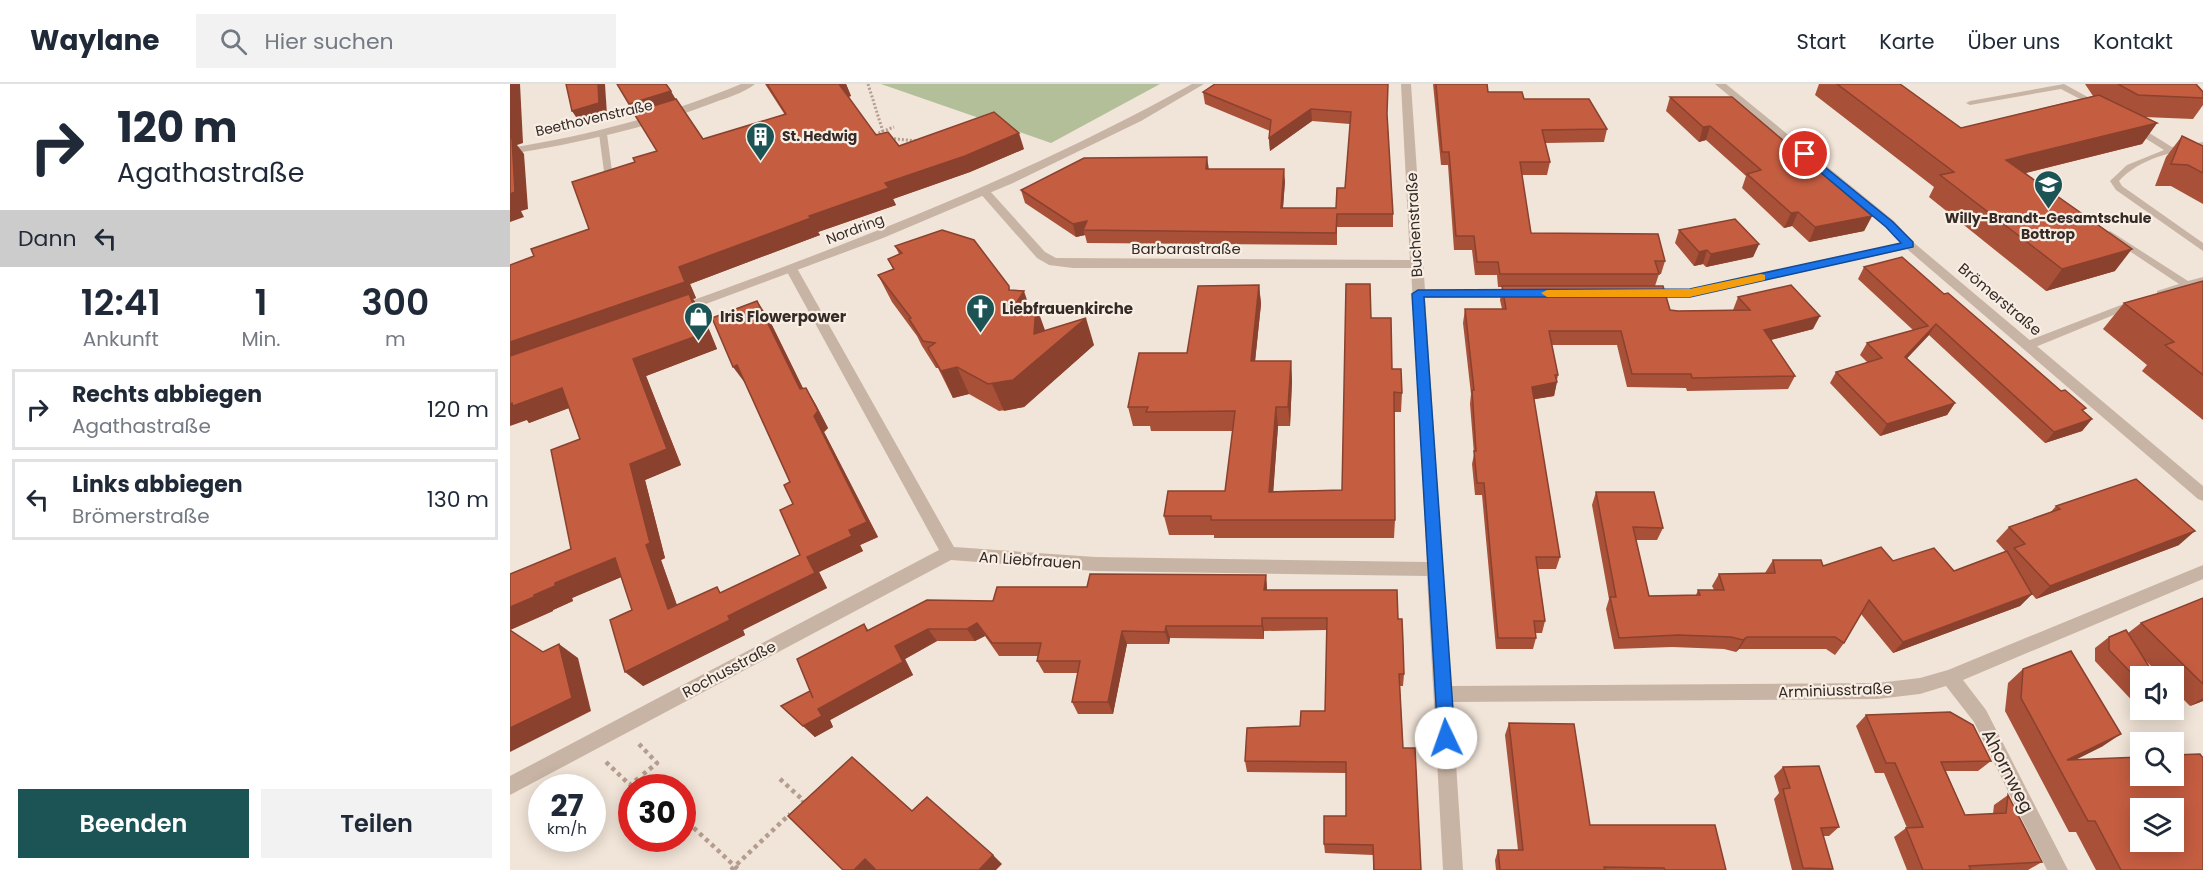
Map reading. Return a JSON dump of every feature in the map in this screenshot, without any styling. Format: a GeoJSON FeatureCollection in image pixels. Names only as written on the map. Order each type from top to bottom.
{"type":"FeatureCollection","features":[{"type":"Feature","properties":{"kind":"street","name":"Beethovenstraße"},"geometry":{"type":"LineString","coordinates":[[510,151],[603,134],[681,112],[750,84]]}},
{"type":"Feature","properties":{"kind":"street","name":"Nordring"},"geometry":{"type":"LineString","coordinates":[[668,314],[792,270],[985,192],[1135,122],[1198,84]]}},
{"type":"Feature","properties":{"kind":"street","name":"Buchenstraße"},"geometry":{"type":"LineString","coordinates":[[1406,84],[1453,870]]}},
{"type":"Feature","properties":{"kind":"street","name":"Brömerstraße"},"geometry":{"type":"LineString","coordinates":[[1720,84],[1890,224],[1909,245],[2203,495]]}},
{"type":"Feature","properties":{"kind":"street","name":"Barbarastraße"},"geometry":{"type":"LineString","coordinates":[[985,192],[1041,255],[1053,262],[1073,264],[1417,264]]}},
{"type":"Feature","properties":{"kind":"street"},"geometry":{"type":"LineString","coordinates":[[1630,293],[1690,293],[1909,245]]}},
{"type":"Feature","properties":{"kind":"street"},"geometry":{"type":"LineString","coordinates":[[792,270],[949,553]]}},
{"type":"Feature","properties":{"kind":"street"},"geometry":{"type":"LineString","coordinates":[[1418,294],[1536,293]]}},
{"type":"Feature","properties":{"kind":"street","name":"An Liebfrauen"},"geometry":{"type":"LineString","coordinates":[[949,553],[1095,564],[1435,569]]}},
{"type":"Feature","properties":{"kind":"street","name":"Rochusstraße"},"geometry":{"type":"LineString","coordinates":[[510,786],[949,553]]}},
{"type":"Feature","properties":{"kind":"street","name":"Arminiusstraße"},"geometry":{"type":"LineString","coordinates":[[1444,694],[1877,691],[1920,686],[1950,677],[2203,572]]}},
{"type":"Feature","properties":{"kind":"street","name":"Ahornweg"},"geometry":{"type":"LineString","coordinates":[[1950,677],[1980,716],[2058,870]]}},
{"type":"Feature","properties":{"kind":"lane"},"geometry":{"type":"LineString","coordinates":[[1970,103],[2060,85],[2112,114]]}},
{"type":"Feature","properties":{"kind":"lane"},"geometry":{"type":"LineString","coordinates":[[2122,120],[2172,151]]}},
{"type":"Feature","properties":{"kind":"lane"},"geometry":{"type":"LineString","coordinates":[[603,134],[609,179]]}},
{"type":"Feature","properties":{"kind":"lane"},"geometry":{"type":"LineString","coordinates":[[2203,145],[2147,159],[2123,171],[2114,181],[2119,188],[2203,248]]}},
{"type":"Feature","properties":{"kind":"lane"},"geometry":{"type":"LineString","coordinates":[[2099,226],[2187,285]]}},
{"type":"Feature","properties":{"kind":"lane"},"geometry":{"type":"LineString","coordinates":[[2029,345],[2157,294],[2203,280]]}},
{"type":"Feature","properties":{"kind":"path"},"geometry":{"type":"LineString","coordinates":[[868,84],[878,114],[880,131],[885,136],[925,142]]}},
{"type":"Feature","properties":{"kind":"path"},"geometry":{"type":"LineString","coordinates":[[864,138],[894,127]]}},
{"type":"Feature","properties":{"kind":"path"},"geometry":{"type":"LineString","coordinates":[[622,726],[657,763],[643,774]]}},
{"type":"Feature","properties":{"kind":"path"},"geometry":{"type":"LineString","coordinates":[[588,744],[619,774]]}},
{"type":"Feature","properties":{"kind":"path"},"geometry":{"type":"LineString","coordinates":[[696,831],[735,869],[804,801],[780,779]]}},
{"type":"Feature","properties":{"kind":"green space"},"geometry":{"type":"Polygon","coordinates":[[[881,84],[1160,84],[1051,143],[881,84]]]}},
{"type":"Feature","properties":{"kind":"building"},"geometry":{"type":"Polygon","coordinates":[[[566,84],[598,84],[599,103],[572,111],[566,84]]]}},
{"type":"Feature","properties":{"kind":"building"},"geometry":{"type":"Polygon","coordinates":[[[617,84],[666,84],[671,91],[629,104],[617,84]]]}},
{"type":"Feature","properties":{"kind":"building"},"geometry":{"type":"Polygon","coordinates":[[[767,84],[839,84],[876,135],[888,132],[899,146],[994,112],[1019,133],[965,156],[885,183],[889,188],[809,216],[811,218],[679,267],[685,282],[510,342],[510,265],[534,256],[531,249],[589,229],[572,182],[635,162],[633,158],[657,151],[633,112],[676,99],[703,139],[786,114],[767,84]]]}},
{"type":"Feature","properties":{"kind":"building"},"geometry":{"type":"Polygon","coordinates":[[[1215,84],[1388,84],[1387,114],[1393,214],[1337,214],[1336,233],[1083,230],[1087,221],[1073,224],[1021,190],[1084,158],[1207,157],[1206,169],[1284,169],[1281,208],[1336,208],[1337,188],[1345,188],[1351,112],[1311,109],[1269,138],[1271,120],[1203,92],[1215,84]]]}},
{"type":"Feature","properties":{"kind":"building"},"geometry":{"type":"Polygon","coordinates":[[[1436,84],[1487,84],[1488,92],[1522,92],[1524,99],[1589,99],[1607,129],[1542,130],[1550,162],[1520,162],[1531,233],[1658,234],[1665,261],[1655,261],[1659,274],[1500,274],[1498,262],[1477,262],[1474,236],[1456,236],[1449,152],[1442,152],[1436,84]]]}},
{"type":"Feature","properties":{"kind":"building"},"geometry":{"type":"Polygon","coordinates":[[[1837,84],[1900,84],[1961,128],[2099,95],[2157,123],[2006,160],[2132,249],[2062,269],[1940,175],[1954,172],[1837,84]]]}},
{"type":"Feature","properties":{"kind":"building"},"geometry":{"type":"Polygon","coordinates":[[[2118,84],[2196,84],[2203,92],[2203,98],[2138,95],[2118,84]]]}},
{"type":"Feature","properties":{"kind":"building"},"geometry":{"type":"Polygon","coordinates":[[[1670,97],[1732,97],[1872,216],[1815,227],[1798,212],[1791,213],[1747,174],[1761,170],[1710,126],[1703,127],[1670,97]]]}},
{"type":"Feature","properties":{"kind":"building"},"geometry":{"type":"Polygon","coordinates":[[[2182,136],[2203,146],[2203,173],[2188,165],[2171,164],[2182,136]]]}},
{"type":"Feature","properties":{"kind":"building"},"geometry":{"type":"Polygon","coordinates":[[[510,138],[512,138],[515,192],[510,194],[510,138]]]}},
{"type":"Feature","properties":{"kind":"building"},"geometry":{"type":"Polygon","coordinates":[[[1735,219],[1759,244],[1711,254],[1707,250],[1699,252],[1679,230],[1735,219]]]}},
{"type":"Feature","properties":{"kind":"building","name":"Liebfrauenkirche"},"geometry":{"type":"Polygon","coordinates":[[[942,230],[974,240],[1009,286],[1009,290],[1024,291],[1013,308],[1036,305],[1034,334],[1086,318],[1013,380],[988,384],[957,367],[941,371],[928,348],[935,343],[923,341],[909,319],[911,318],[878,275],[894,269],[888,259],[902,253],[895,246],[942,230]]]}},
{"type":"Feature","properties":{"kind":"building"},"geometry":{"type":"Polygon","coordinates":[[[1902,257],[1944,294],[1948,293],[2061,391],[2065,390],[2086,408],[2082,410],[2092,419],[2054,432],[1936,324],[1905,357],[1955,403],[1887,424],[1836,372],[1882,358],[1867,343],[1928,326],[1864,267],[1902,257]]]}},
{"type":"Feature","properties":{"kind":"building"},"geometry":{"type":"Polygon","coordinates":[[[2203,281],[2203,375],[2165,345],[2174,342],[2124,303],[2203,281]]]}},
{"type":"Feature","properties":{"kind":"building"},"geometry":{"type":"Polygon","coordinates":[[[1346,284],[1370,284],[1371,318],[1391,318],[1392,369],[1401,369],[1402,393],[1394,392],[1395,520],[1211,520],[1211,516],[1164,516],[1168,491],[1225,491],[1235,411],[1146,412],[1148,407],[1128,407],[1139,353],[1187,353],[1198,286],[1259,285],[1251,361],[1291,361],[1288,407],[1276,407],[1269,492],[1342,490],[1346,284]]]}},
{"type":"Feature","properties":{"kind":"building"},"geometry":{"type":"Polygon","coordinates":[[[1791,285],[1820,316],[1764,330],[1795,376],[1692,378],[1691,374],[1632,374],[1621,331],[1549,331],[1558,375],[1555,375],[1557,382],[1532,387],[1560,557],[1536,557],[1545,621],[1534,621],[1536,638],[1498,638],[1484,483],[1477,483],[1472,390],[1474,390],[1465,309],[1506,309],[1502,286],[1663,286],[1670,310],[1750,310],[1738,297],[1791,285]]]}},
{"type":"Feature","properties":{"kind":"building"},"geometry":{"type":"Polygon","coordinates":[[[689,294],[705,333],[633,359],[667,449],[630,464],[650,543],[646,545],[668,609],[717,587],[720,593],[800,555],[780,510],[793,504],[784,485],[790,482],[737,365],[733,367],[712,318],[757,301],[800,389],[806,388],[818,411],[814,416],[867,522],[849,530],[852,536],[807,557],[815,573],[728,616],[730,620],[625,672],[610,620],[632,610],[615,558],[555,583],[555,586],[510,607],[510,574],[571,549],[551,450],[580,439],[562,388],[513,406],[512,403],[510,404],[510,356],[689,294]]]}},
{"type":"Feature","properties":{"kind":"building"},"geometry":{"type":"Polygon","coordinates":[[[2136,479],[2195,531],[2050,586],[2014,548],[2025,544],[2009,527],[2060,509],[2056,506],[2136,479]]]}},
{"type":"Feature","properties":{"kind":"building"},"geometry":{"type":"Polygon","coordinates":[[[1596,492],[1654,492],[1663,528],[1633,527],[1649,596],[1700,595],[1698,590],[1724,590],[1719,574],[1775,573],[1773,560],[1821,560],[1823,566],[1881,547],[1893,561],[1934,548],[1954,571],[2007,551],[2032,594],[1903,642],[1869,600],[1844,643],[1835,637],[1747,637],[1743,640],[1731,637],[1678,635],[1619,638],[1610,597],[1616,597],[1596,492]]]}},
{"type":"Feature","properties":{"kind":"building"},"geometry":{"type":"Polygon","coordinates":[[[1090,574],[1266,575],[1264,590],[1397,590],[1398,619],[1402,619],[1403,642],[1404,674],[1399,674],[1403,748],[1415,748],[1421,870],[1374,870],[1373,845],[1324,844],[1324,816],[1346,816],[1346,762],[1245,761],[1247,728],[1300,726],[1301,711],[1325,711],[1327,618],[1262,618],[1262,626],[1166,626],[1165,632],[1122,631],[1108,702],[1072,702],[1080,661],[1037,661],[1041,643],[992,643],[977,623],[967,629],[928,629],[895,646],[903,662],[818,709],[822,716],[803,726],[781,706],[810,691],[813,698],[797,659],[864,624],[867,631],[927,600],[993,601],[997,587],[1087,587],[1090,574]]]}},
{"type":"Feature","properties":{"kind":"building"},"geometry":{"type":"Polygon","coordinates":[[[2203,598],[2203,684],[2141,623],[2203,598]]]}},
{"type":"Feature","properties":{"kind":"building"},"geometry":{"type":"Polygon","coordinates":[[[510,630],[543,652],[559,644],[572,698],[510,728],[510,630]]]}},
{"type":"Feature","properties":{"kind":"building"},"geometry":{"type":"Polygon","coordinates":[[[2126,630],[2149,666],[2130,666],[2130,672],[2109,650],[2109,637],[2126,630]]]}},
{"type":"Feature","properties":{"kind":"building"},"geometry":{"type":"Polygon","coordinates":[[[2071,651],[2121,734],[2067,760],[2130,757],[2130,786],[2184,786],[2184,755],[2200,754],[2203,758],[2203,870],[2121,870],[2095,821],[2088,821],[2021,698],[2023,669],[2071,651]]]}},
{"type":"Feature","properties":{"kind":"building"},"geometry":{"type":"Polygon","coordinates":[[[1950,712],[1973,725],[1991,761],[1941,762],[1965,815],[2006,813],[2008,795],[2042,862],[1969,866],[1971,870],[1923,870],[1906,828],[1923,827],[1895,763],[1886,763],[1866,715],[1950,712]]]}},
{"type":"Feature","properties":{"kind":"building"},"geometry":{"type":"Polygon","coordinates":[[[1509,723],[1574,724],[1590,825],[1715,825],[1726,870],[1604,867],[1605,870],[1500,870],[1498,850],[1523,850],[1509,723]]]}},
{"type":"Feature","properties":{"kind":"building"},"geometry":{"type":"Polygon","coordinates":[[[852,757],[912,811],[927,797],[993,855],[979,870],[876,870],[865,859],[854,870],[843,870],[788,816],[852,757]]]}},
{"type":"Feature","properties":{"kind":"building"},"geometry":{"type":"Polygon","coordinates":[[[1819,766],[1839,827],[1821,828],[1833,869],[1803,868],[1783,789],[1790,788],[1783,767],[1819,766]]]}},
{"type":"Feature","properties":{"kind":"slow traffic"},"geometry":{"type":"LineString","coordinates":[[1547,293],[1690,293],[1761,277]]}},
{"type":"Feature","properties":{"kind":"place","name":"St. Hedwig"},"geometry":{"type":"Point","coordinates":[761,162]}},
{"type":"Feature","properties":{"kind":"place","name":"Willy-Brandt-Gesamtschule Bottrop"},"geometry":{"type":"Point","coordinates":[2048,210]}},
{"type":"Feature","properties":{"kind":"place","name":"Liebfrauenkirche"},"geometry":{"type":"Point","coordinates":[981,334]}},
{"type":"Feature","properties":{"kind":"place","name":"Iris Flowerpower"},"geometry":{"type":"Point","coordinates":[699,342]}},
{"type":"Feature","properties":{"kind":"route"},"geometry":{"type":"LineString","coordinates":[[1446,738],[1418,294],[1690,293],[1909,245],[1890,224],[1805,154]]}}]}
